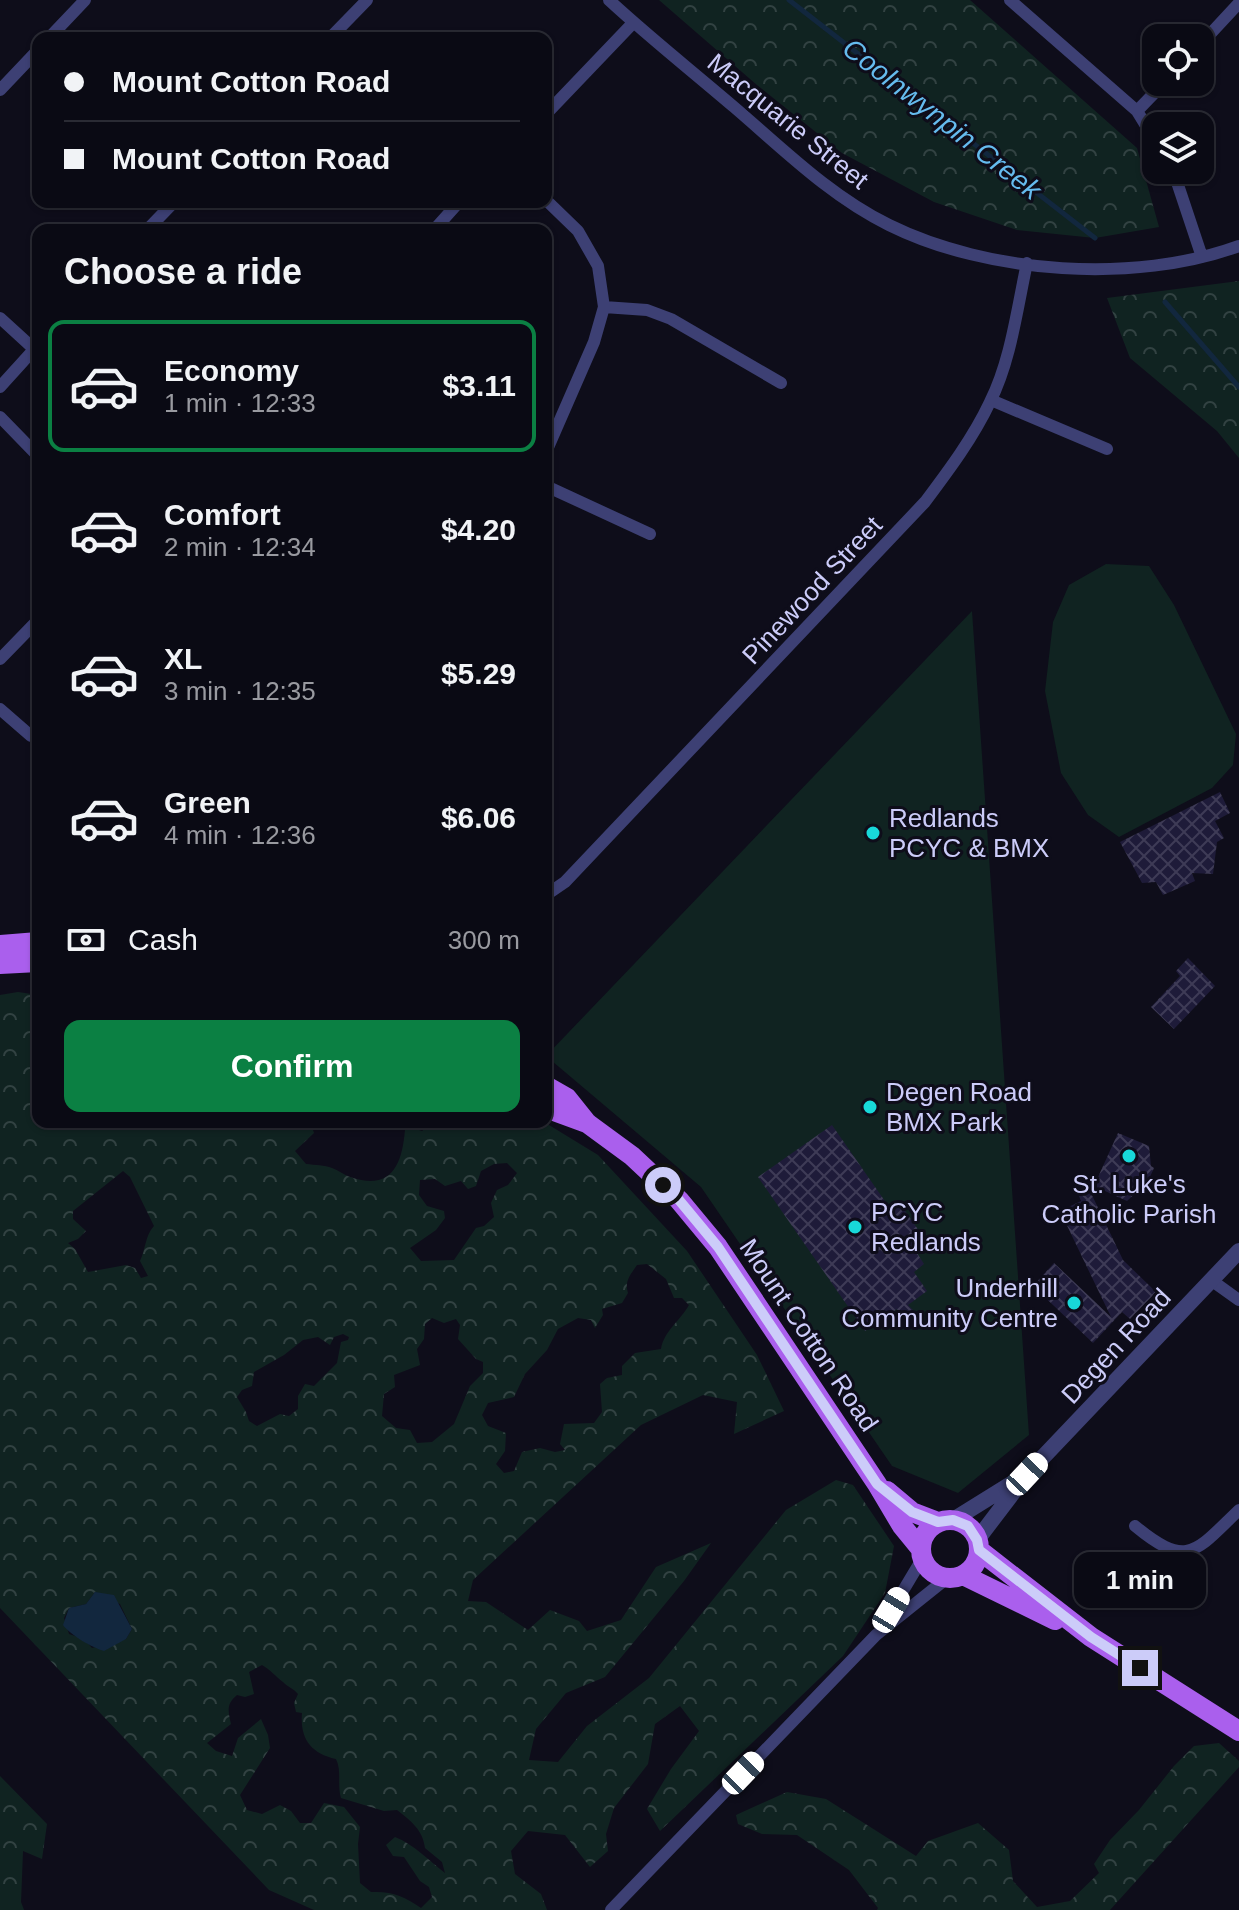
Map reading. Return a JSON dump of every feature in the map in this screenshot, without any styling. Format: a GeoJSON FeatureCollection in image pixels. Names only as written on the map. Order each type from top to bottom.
{"type":"FeatureCollection","features":[{"type":"Feature","properties":{"kind":"main road"},"geometry":{"type":"LineString","coordinates":[[0,945],[32,942]]}},
{"type":"Feature","properties":{"kind":"main road"},"geometry":{"type":"LineString","coordinates":[[0,964],[32,962]]}},
{"type":"Feature","properties":{"kind":"main road","name":"Mount Cotton Road"},"geometry":{"type":"LineString","coordinates":[[552,1089],[567,1098],[587,1123],[632,1156],[679,1200],[718,1247],[921,1554]]}},
{"type":"Feature","properties":{"kind":"main road","name":"Mount Cotton Road"},"geometry":{"type":"LineString","coordinates":[[552,1110],[587,1123]]}},
{"type":"Feature","properties":{"kind":"main road","name":"Mount Cotton Road"},"geometry":{"type":"LineString","coordinates":[[877,1484],[912,1512],[946,1521]]}},
{"type":"Feature","properties":{"kind":"main road"},"geometry":{"type":"LineString","coordinates":[[1091,1637],[955,1577],[931,1572],[921,1554],[926,1533],[946,1521],[968,1526],[978,1545],[1091,1637],[1239,1731]]}},
{"type":"Feature","properties":{"kind":"main road"},"geometry":{"type":"LineString","coordinates":[[955,1577],[975,1565],[978,1545]]}},
{"type":"Feature","properties":{"kind":"street"},"geometry":{"type":"LineString","coordinates":[[55,32],[85,0]]}},
{"type":"Feature","properties":{"kind":"street"},"geometry":{"type":"LineString","coordinates":[[336,32],[367,0]]}},
{"type":"Feature","properties":{"kind":"street","name":"Macquarie Street"},"geometry":{"type":"LineString","coordinates":[[609,0],[808,172],[845,200],[889,225],[934,244],[978,256],[1079,270],[1163,266],[1239,246]]}},
{"type":"Feature","properties":{"kind":"street"},"geometry":{"type":"LineString","coordinates":[[1010,0],[1137,111],[1142,119]]}},
{"type":"Feature","properties":{"kind":"street"},"geometry":{"type":"LineString","coordinates":[[1214,30],[1239,3]]}},
{"type":"Feature","properties":{"kind":"street"},"geometry":{"type":"LineString","coordinates":[[552,108],[633,23]]}},
{"type":"Feature","properties":{"kind":"street"},"geometry":{"type":"LineString","coordinates":[[0,90],[32,56]]}},
{"type":"Feature","properties":{"kind":"street"},"geometry":{"type":"LineString","coordinates":[[1137,111],[1151,96]]}},
{"type":"Feature","properties":{"kind":"street"},"geometry":{"type":"LineString","coordinates":[[1178,184],[1202,257]]}},
{"type":"Feature","properties":{"kind":"street"},"geometry":{"type":"LineString","coordinates":[[552,206],[578,231],[598,266],[604,307],[594,342],[552,438]]}},
{"type":"Feature","properties":{"kind":"street"},"geometry":{"type":"LineString","coordinates":[[153,224],[168,208]]}},
{"type":"Feature","properties":{"kind":"street"},"geometry":{"type":"LineString","coordinates":[[439,224],[454,208]]}},
{"type":"Feature","properties":{"kind":"street","name":"Pinewood Street"},"geometry":{"type":"LineString","coordinates":[[552,891],[565,882],[925,502],[962,452],[991,400],[1012,335],[1027,263]]}},
{"type":"Feature","properties":{"kind":"street"},"geometry":{"type":"LineString","coordinates":[[604,307],[647,310],[671,319],[781,383]]}},
{"type":"Feature","properties":{"kind":"street"},"geometry":{"type":"LineString","coordinates":[[0,318],[32,344]]}},
{"type":"Feature","properties":{"kind":"street"},"geometry":{"type":"LineString","coordinates":[[0,387],[32,351]]}},
{"type":"Feature","properties":{"kind":"street"},"geometry":{"type":"LineString","coordinates":[[991,400],[1107,449]]}},
{"type":"Feature","properties":{"kind":"street"},"geometry":{"type":"LineString","coordinates":[[0,417],[32,450]]}},
{"type":"Feature","properties":{"kind":"street"},"geometry":{"type":"LineString","coordinates":[[552,489],[650,534]]}},
{"type":"Feature","properties":{"kind":"street"},"geometry":{"type":"LineString","coordinates":[[0,659],[32,626]]}},
{"type":"Feature","properties":{"kind":"street"},"geometry":{"type":"LineString","coordinates":[[0,709],[31,736]]}},
{"type":"Feature","properties":{"kind":"street","name":"Degen Road"},"geometry":{"type":"LineString","coordinates":[[978,1545],[1027,1474],[1239,1251]]}},
{"type":"Feature","properties":{"kind":"street"},"geometry":{"type":"LineString","coordinates":[[1211,1280],[1239,1300]]}},
{"type":"Feature","properties":{"kind":"street","name":"Degen Road"},"geometry":{"type":"LineString","coordinates":[[946,1521],[1027,1474]]}},
{"type":"Feature","properties":{"kind":"street"},"geometry":{"type":"LineString","coordinates":[[1135,1526],[1158,1545],[1172,1551],[1187,1552],[1201,1546],[1239,1510]]}},
{"type":"Feature","properties":{"kind":"street"},"geometry":{"type":"LineString","coordinates":[[876,1635],[921,1554]]}},
{"type":"Feature","properties":{"kind":"street"},"geometry":{"type":"LineString","coordinates":[[611,1910],[876,1635],[955,1577]]}},
{"type":"Feature","properties":{"kind":"green space"},"geometry":{"type":"Polygon","coordinates":[[[659,0],[970,0],[1137,148],[1142,166],[1142,184],[1147,184],[1159,227],[1095,238],[1017,230],[934,202],[842,153],[659,0]]]}},
{"type":"Feature","properties":{"kind":"green space"},"geometry":{"type":"Polygon","coordinates":[[[1239,281],[1239,458],[1217,431],[1130,358],[1107,298],[1239,281]]]}},
{"type":"Feature","properties":{"kind":"green space"},"geometry":{"type":"Polygon","coordinates":[[[1106,564],[1149,566],[1174,605],[1236,734],[1233,765],[1212,788],[1119,837],[1088,815],[1061,773],[1045,691],[1053,622],[1069,585],[1106,564]]]}},
{"type":"Feature","properties":{"kind":"green space","name":"Redlands PCYC & BMX"},"geometry":{"type":"Polygon","coordinates":[[[972,611],[1029,1435],[958,1493],[892,1466],[701,1187],[552,1061],[552,1050],[972,611]]]}},
{"type":"Feature","properties":{"kind":"green space"},"geometry":{"type":"Polygon","coordinates":[[[18,992],[32,994],[32,1128],[312,1128],[314,1133],[295,1151],[306,1164],[329,1167],[350,1177],[375,1181],[385,1178],[397,1164],[405,1130],[552,1127],[598,1155],[687,1251],[757,1355],[784,1411],[734,1434],[737,1402],[703,1395],[641,1425],[473,1580],[468,1601],[486,1602],[528,1630],[550,1610],[579,1621],[587,1631],[621,1620],[656,1567],[711,1543],[605,1677],[566,1693],[536,1729],[529,1760],[558,1762],[587,1726],[649,1678],[786,1510],[836,1480],[853,1485],[894,1546],[885,1593],[843,1656],[660,1831],[647,1809],[699,1731],[680,1706],[655,1724],[648,1764],[614,1808],[606,1834],[608,1851],[590,1867],[565,1835],[528,1831],[511,1851],[515,1874],[541,1894],[547,1910],[314,1910],[269,1890],[0,1608],[0,995],[18,992]],[[507,1163],[494,1164],[481,1171],[476,1186],[468,1189],[461,1181],[445,1186],[435,1179],[420,1180],[419,1195],[427,1206],[444,1211],[445,1218],[436,1230],[410,1248],[421,1261],[454,1260],[476,1228],[484,1226],[494,1217],[491,1203],[497,1190],[508,1185],[517,1173],[507,1163]],[[123,1171],[73,1211],[73,1219],[86,1231],[68,1243],[88,1272],[126,1265],[135,1268],[141,1278],[148,1276],[140,1261],[154,1226],[130,1177],[123,1171]],[[647,1264],[637,1265],[630,1275],[628,1293],[622,1303],[602,1309],[603,1315],[595,1328],[591,1320],[578,1318],[558,1329],[547,1350],[525,1374],[514,1397],[488,1403],[482,1415],[488,1426],[506,1433],[505,1451],[496,1464],[504,1473],[514,1471],[522,1452],[540,1448],[555,1452],[565,1450],[560,1444],[564,1424],[594,1423],[602,1412],[600,1384],[607,1378],[622,1375],[622,1366],[635,1353],[661,1349],[669,1331],[689,1305],[682,1298],[674,1298],[666,1279],[647,1264]],[[432,1318],[425,1324],[424,1339],[417,1349],[420,1365],[394,1375],[395,1387],[384,1394],[382,1416],[396,1428],[410,1430],[417,1443],[432,1442],[454,1424],[470,1386],[483,1373],[483,1362],[476,1359],[458,1339],[460,1325],[456,1319],[444,1323],[432,1318]],[[343,1334],[334,1337],[330,1345],[318,1337],[303,1340],[254,1372],[252,1386],[242,1390],[237,1397],[249,1421],[257,1426],[280,1414],[289,1416],[298,1409],[298,1396],[305,1384],[314,1386],[337,1363],[341,1342],[349,1337],[343,1334]],[[95,1592],[86,1604],[69,1608],[64,1618],[69,1634],[84,1639],[92,1648],[126,1639],[132,1629],[120,1604],[95,1592]],[[262,1665],[249,1672],[254,1694],[233,1698],[229,1708],[231,1724],[207,1743],[216,1751],[232,1756],[238,1738],[261,1719],[270,1748],[240,1795],[247,1810],[262,1814],[280,1805],[291,1811],[300,1823],[311,1823],[324,1803],[344,1807],[360,1827],[360,1883],[371,1892],[398,1895],[421,1908],[432,1897],[429,1887],[420,1881],[404,1857],[393,1856],[386,1845],[395,1837],[402,1840],[445,1873],[442,1862],[425,1848],[416,1826],[397,1810],[384,1811],[341,1798],[336,1759],[319,1753],[308,1743],[302,1713],[296,1712],[294,1703],[298,1694],[262,1665]]]}},
{"type":"Feature","properties":{"kind":"green space"},"geometry":{"type":"Polygon","coordinates":[[[1219,1743],[1239,1761],[1239,1767],[1110,1910],[877,1910],[849,1870],[797,1835],[762,1834],[738,1824],[736,1815],[787,1792],[826,1799],[916,1856],[928,1841],[978,1823],[1009,1850],[1013,1881],[1037,1907],[1070,1901],[1099,1873],[1094,1864],[1110,1840],[1174,1766],[1194,1746],[1219,1743]]]}},
{"type":"Feature","properties":{"kind":"green space"},"geometry":{"type":"Polygon","coordinates":[[[0,1776],[47,1824],[42,1859],[23,1851],[21,1902],[24,1910],[0,1910],[0,1776]]]}},
{"type":"Feature","properties":{"kind":"water"},"geometry":{"type":"Polygon","coordinates":[[[95,1592],[114,1595],[132,1629],[126,1639],[104,1651],[82,1641],[63,1625],[69,1608],[86,1604],[95,1592]]]}},
{"type":"Feature","properties":{"kind":"building"},"geometry":{"type":"Polygon","coordinates":[[[1220,792],[1230,813],[1215,821],[1224,838],[1217,842],[1213,874],[1192,873],[1195,881],[1163,895],[1156,882],[1142,883],[1120,842],[1220,792]]]}},
{"type":"Feature","properties":{"kind":"building"},"geometry":{"type":"Polygon","coordinates":[[[1188,958],[1215,986],[1174,1029],[1151,1007],[1180,976],[1176,971],[1188,958]]]}},
{"type":"Feature","properties":{"kind":"building","name":"PCYC Redlands"},"geometry":{"type":"Polygon","coordinates":[[[832,1125],[889,1207],[898,1201],[929,1245],[917,1253],[924,1264],[914,1272],[927,1291],[908,1305],[913,1310],[900,1317],[897,1309],[865,1331],[758,1177],[832,1125]]]}},
{"type":"Feature","properties":{"kind":"building","name":"St. Luke's Catholic Parish"},"geometry":{"type":"Polygon","coordinates":[[[1118,1133],[1149,1146],[1151,1166],[1154,1168],[1144,1190],[1141,1188],[1127,1201],[1094,1186],[1118,1133]]]}},
{"type":"Feature","properties":{"kind":"building"},"geometry":{"type":"Polygon","coordinates":[[[1090,1191],[1123,1260],[1156,1292],[1130,1319],[1122,1312],[1093,1343],[1033,1286],[1054,1263],[1111,1317],[1060,1211],[1081,1201],[1079,1196],[1090,1191]]]}},
{"type":"Feature","properties":{"kind":"waterway","name":"Coolnwynpin Creek"},"geometry":{"type":"LineString","coordinates":[[789,0],[1095,238]]}},
{"type":"Feature","properties":{"kind":"waterway","name":"Coolnwynpin Creek"},"geometry":{"type":"LineString","coordinates":[[1165,302],[1239,387]]}},
{"type":"Feature","properties":{"kind":"place","name":"Redlands PCYC & BMX"},"geometry":{"type":"Point","coordinates":[873,833]}},
{"type":"Feature","properties":{"kind":"place","name":"Degen Road BMX Park"},"geometry":{"type":"Point","coordinates":[870,1107]}},
{"type":"Feature","properties":{"kind":"place","name":"St. Luke's Catholic Parish"},"geometry":{"type":"Point","coordinates":[1129,1156]}},
{"type":"Feature","properties":{"kind":"place","name":"PCYC Redlands"},"geometry":{"type":"Point","coordinates":[855,1227]}},
{"type":"Feature","properties":{"kind":"place","name":"Underhill Community Centre"},"geometry":{"type":"Point","coordinates":[1074,1303]}},
{"type":"Feature","properties":{"kind":"route"},"geometry":{"type":"LineString","coordinates":[[663,1185],[718,1247],[877,1484],[912,1512],[938,1522],[953,1520],[968,1526],[974,1533],[979,1550],[1091,1637],[1140,1668]]}}]}
